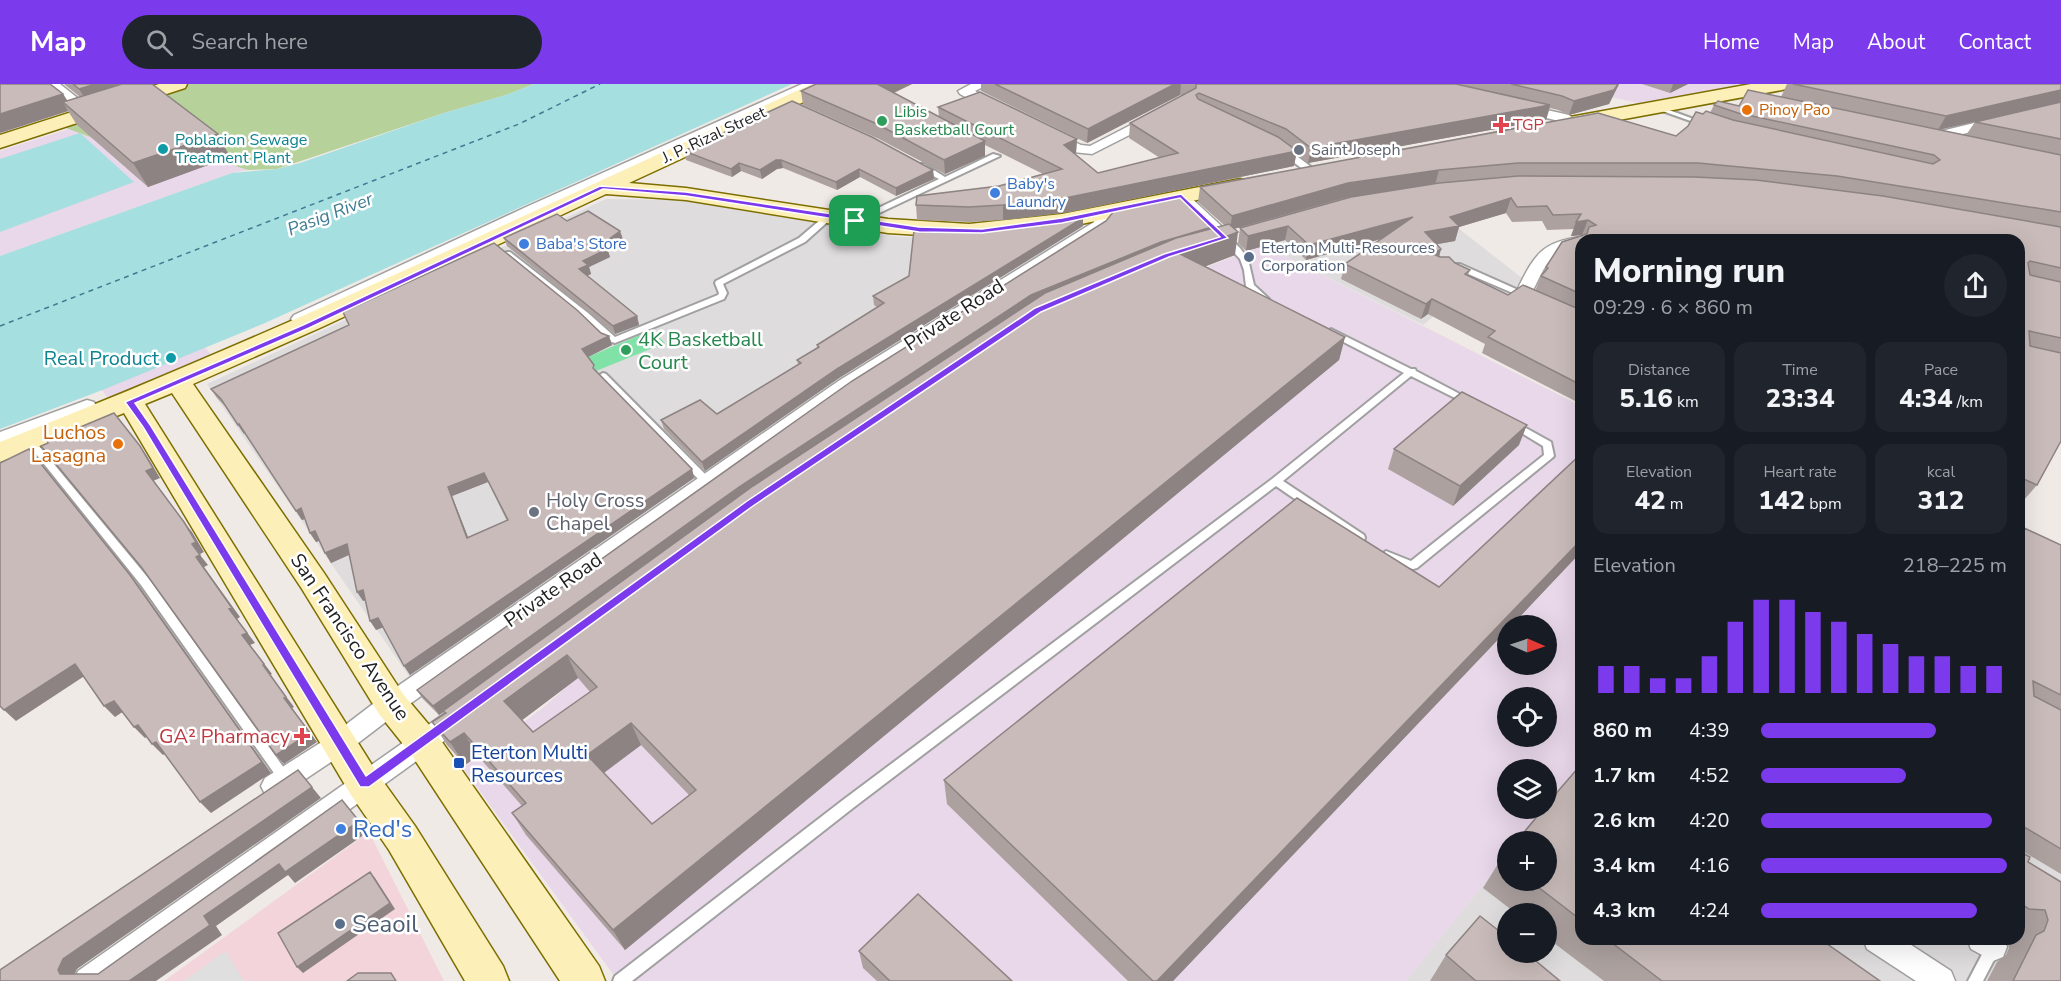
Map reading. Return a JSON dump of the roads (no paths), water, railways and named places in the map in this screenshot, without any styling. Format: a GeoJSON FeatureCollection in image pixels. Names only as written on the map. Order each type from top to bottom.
{"type":"FeatureCollection","features":[{"type":"Feature","properties":{"kind":"street"},"geometry":{"type":"LineString","coordinates":[[52,84],[88,112]]}},
{"type":"Feature","properties":{"kind":"street"},"geometry":{"type":"LineString","coordinates":[[0,142],[178,84]]}},
{"type":"Feature","properties":{"kind":"street"},"geometry":{"type":"LineString","coordinates":[[300,319],[531,210],[813,84]]}},
{"type":"Feature","properties":{"kind":"street","name":"J. P. Rizal Street"},"geometry":{"type":"LineString","coordinates":[[0,453],[130,402],[306,327],[602,187],[791,104],[827,84]]}},
{"type":"Feature","properties":{"kind":"street"},"geometry":{"type":"LineString","coordinates":[[982,84],[964,92],[1008,114]]}},
{"type":"Feature","properties":{"kind":"street"},"geometry":{"type":"LineString","coordinates":[[1527,131],[1782,84]]}},
{"type":"Feature","properties":{"kind":"street"},"geometry":{"type":"LineString","coordinates":[[1729,93],[1778,104]]}},
{"type":"Feature","properties":{"kind":"street"},"geometry":{"type":"LineString","coordinates":[[1510,105],[1557,116],[1572,123]]}},
{"type":"Feature","properties":{"kind":"street"},"geometry":{"type":"LineString","coordinates":[[1038,129],[1078,149],[1092,150],[1165,111]]}},
{"type":"Feature","properties":{"kind":"street"},"geometry":{"type":"LineString","coordinates":[[1934,137],[2012,118]]}},
{"type":"Feature","properties":{"kind":"street"},"geometry":{"type":"LineString","coordinates":[[1912,132],[1980,147]]}},
{"type":"Feature","properties":{"kind":"street"},"geometry":{"type":"LineString","coordinates":[[1290,176],[1334,167]]}},
{"type":"Feature","properties":{"kind":"street"},"geometry":{"type":"LineString","coordinates":[[602,187],[686,194],[919,229],[975,231],[1062,221],[1257,182]]}},
{"type":"Feature","properties":{"kind":"street"},"geometry":{"type":"LineString","coordinates":[[1181,196],[1225,238]]}},
{"type":"Feature","properties":{"kind":"street","name":"Private Road"},"geometry":{"type":"LineString","coordinates":[[256,799],[340,743],[391,704],[846,384],[1099,225],[1103,221],[1103,212]]}},
{"type":"Feature","properties":{"kind":"street"},"geometry":{"type":"LineString","coordinates":[[1205,244],[1247,232]]}},
{"type":"Feature","properties":{"kind":"street"},"geometry":{"type":"LineString","coordinates":[[1575,242],[1561,243],[1546,251],[1523,294],[1575,319]]}},
{"type":"Feature","properties":{"kind":"street","name":"San Francisco Avenue"},"geometry":{"type":"LineString","coordinates":[[178,382],[313,581],[391,704],[423,743],[584,981]]}},
{"type":"Feature","properties":{"kind":"street"},"geometry":{"type":"LineString","coordinates":[[130,402],[147,426],[364,784],[402,838],[488,981]]}},
{"type":"Feature","properties":{"kind":"street"},"geometry":{"type":"LineString","coordinates":[[0,438],[87,406]]}},
{"type":"Feature","properties":{"kind":"street"},"geometry":{"type":"LineString","coordinates":[[87,981],[471,708]]}},
{"type":"Feature","properties":{"kind":"street"},"geometry":{"type":"LineString","coordinates":[[1886,945],[1941,981]]}},
{"type":"Feature","properties":{"kind":"lane"},"geometry":{"type":"LineString","coordinates":[[1656,107],[1709,125]]}},
{"type":"Feature","properties":{"kind":"lane"},"geometry":{"type":"LineString","coordinates":[[1281,148],[1312,172]]}},
{"type":"Feature","properties":{"kind":"lane"},"geometry":{"type":"LineString","coordinates":[[855,221],[996,156],[986,151]]}},
{"type":"Feature","properties":{"kind":"lane"},"geometry":{"type":"LineString","coordinates":[[916,163],[944,179]]}},
{"type":"Feature","properties":{"kind":"lane"},"geometry":{"type":"LineString","coordinates":[[491,241],[585,315],[609,338],[615,340],[721,297],[723,293],[719,284],[724,279],[802,240],[829,217]]}},
{"type":"Feature","properties":{"kind":"lane"},"geometry":{"type":"LineString","coordinates":[[1225,238],[1249,264],[1250,286],[1261,298],[1272,303]]}},
{"type":"Feature","properties":{"kind":"lane"},"geometry":{"type":"LineString","coordinates":[[1445,267],[1455,266],[1467,270],[1523,294]]}},
{"type":"Feature","properties":{"kind":"lane"},"geometry":{"type":"LineString","coordinates":[[1326,329],[1474,404]]}},
{"type":"Feature","properties":{"kind":"lane"},"geometry":{"type":"LineString","coordinates":[[620,981],[848,804],[1276,481],[1412,371]]}},
{"type":"Feature","properties":{"kind":"lane"},"geometry":{"type":"LineString","coordinates":[[603,376],[706,481]]}},
{"type":"Feature","properties":{"kind":"lane"},"geometry":{"type":"LineString","coordinates":[[1276,481],[1393,559],[1413,565],[1549,456],[1548,444],[1506,421]]}},
{"type":"Feature","properties":{"kind":"lane"},"geometry":{"type":"LineString","coordinates":[[31,442],[145,582],[285,779]]}},
{"type":"Feature","properties":{"kind":"lane"},"geometry":{"type":"LineString","coordinates":[[1975,981],[1990,945]]}},
{"type":"Feature","properties":{"kind":"water","name":"Pasig River"},"geometry":{"type":"Polygon","coordinates":[[[534,84],[792,84],[265,323],[105,389],[0,429],[0,256],[232,173],[277,169],[300,163],[534,84]]]}},
{"type":"Feature","properties":{"kind":"water"},"geometry":{"type":"Polygon","coordinates":[[[80,133],[134,182],[0,232],[0,159],[80,133]]]}},
{"type":"Feature","properties":{"kind":"place","name":"Pinoy Pao"},"geometry":{"type":"Point","coordinates":[1747,110]}},
{"type":"Feature","properties":{"kind":"place","name":"Libis Basketball Court"},"geometry":{"type":"Point","coordinates":[882,121]}},
{"type":"Feature","properties":{"kind":"place","name":"TGP"},"geometry":{"type":"Point","coordinates":[1501,125]}},
{"type":"Feature","properties":{"kind":"place","name":"Poblacion Sewage Treatment Plant"},"geometry":{"type":"Point","coordinates":[163,149]}},
{"type":"Feature","properties":{"kind":"place","name":"Saint Joseph"},"geometry":{"type":"Point","coordinates":[1299,150]}},
{"type":"Feature","properties":{"kind":"place","name":"Baby's Laundry"},"geometry":{"type":"Point","coordinates":[995,193]}},
{"type":"Feature","properties":{"kind":"place","name":"Baba's Store"},"geometry":{"type":"Point","coordinates":[524,244]}},
{"type":"Feature","properties":{"kind":"place","name":"Eterton Multi-Resources Corporation"},"geometry":{"type":"Point","coordinates":[1249,257]}},
{"type":"Feature","properties":{"kind":"place","name":"4K Basketball Court"},"geometry":{"type":"Point","coordinates":[626,350]}},
{"type":"Feature","properties":{"kind":"place","name":"Real Product"},"geometry":{"type":"Point","coordinates":[171,358]}},
{"type":"Feature","properties":{"kind":"place","name":"Luchos Lasagna"},"geometry":{"type":"Point","coordinates":[118,444]}},
{"type":"Feature","properties":{"kind":"place","name":"Holy Cross Chapel"},"geometry":{"type":"Point","coordinates":[534,512]}},
{"type":"Feature","properties":{"kind":"place","name":"GA² Pharmacy"},"geometry":{"type":"Point","coordinates":[302,736]}},
{"type":"Feature","properties":{"kind":"place","name":"Eterton Multi Resources"},"geometry":{"type":"Point","coordinates":[459,763]}},
{"type":"Feature","properties":{"kind":"place","name":"Red's"},"geometry":{"type":"Point","coordinates":[341,829]}},
{"type":"Feature","properties":{"kind":"place","name":"Seaoil"},"geometry":{"type":"Point","coordinates":[340,924]}}]}
